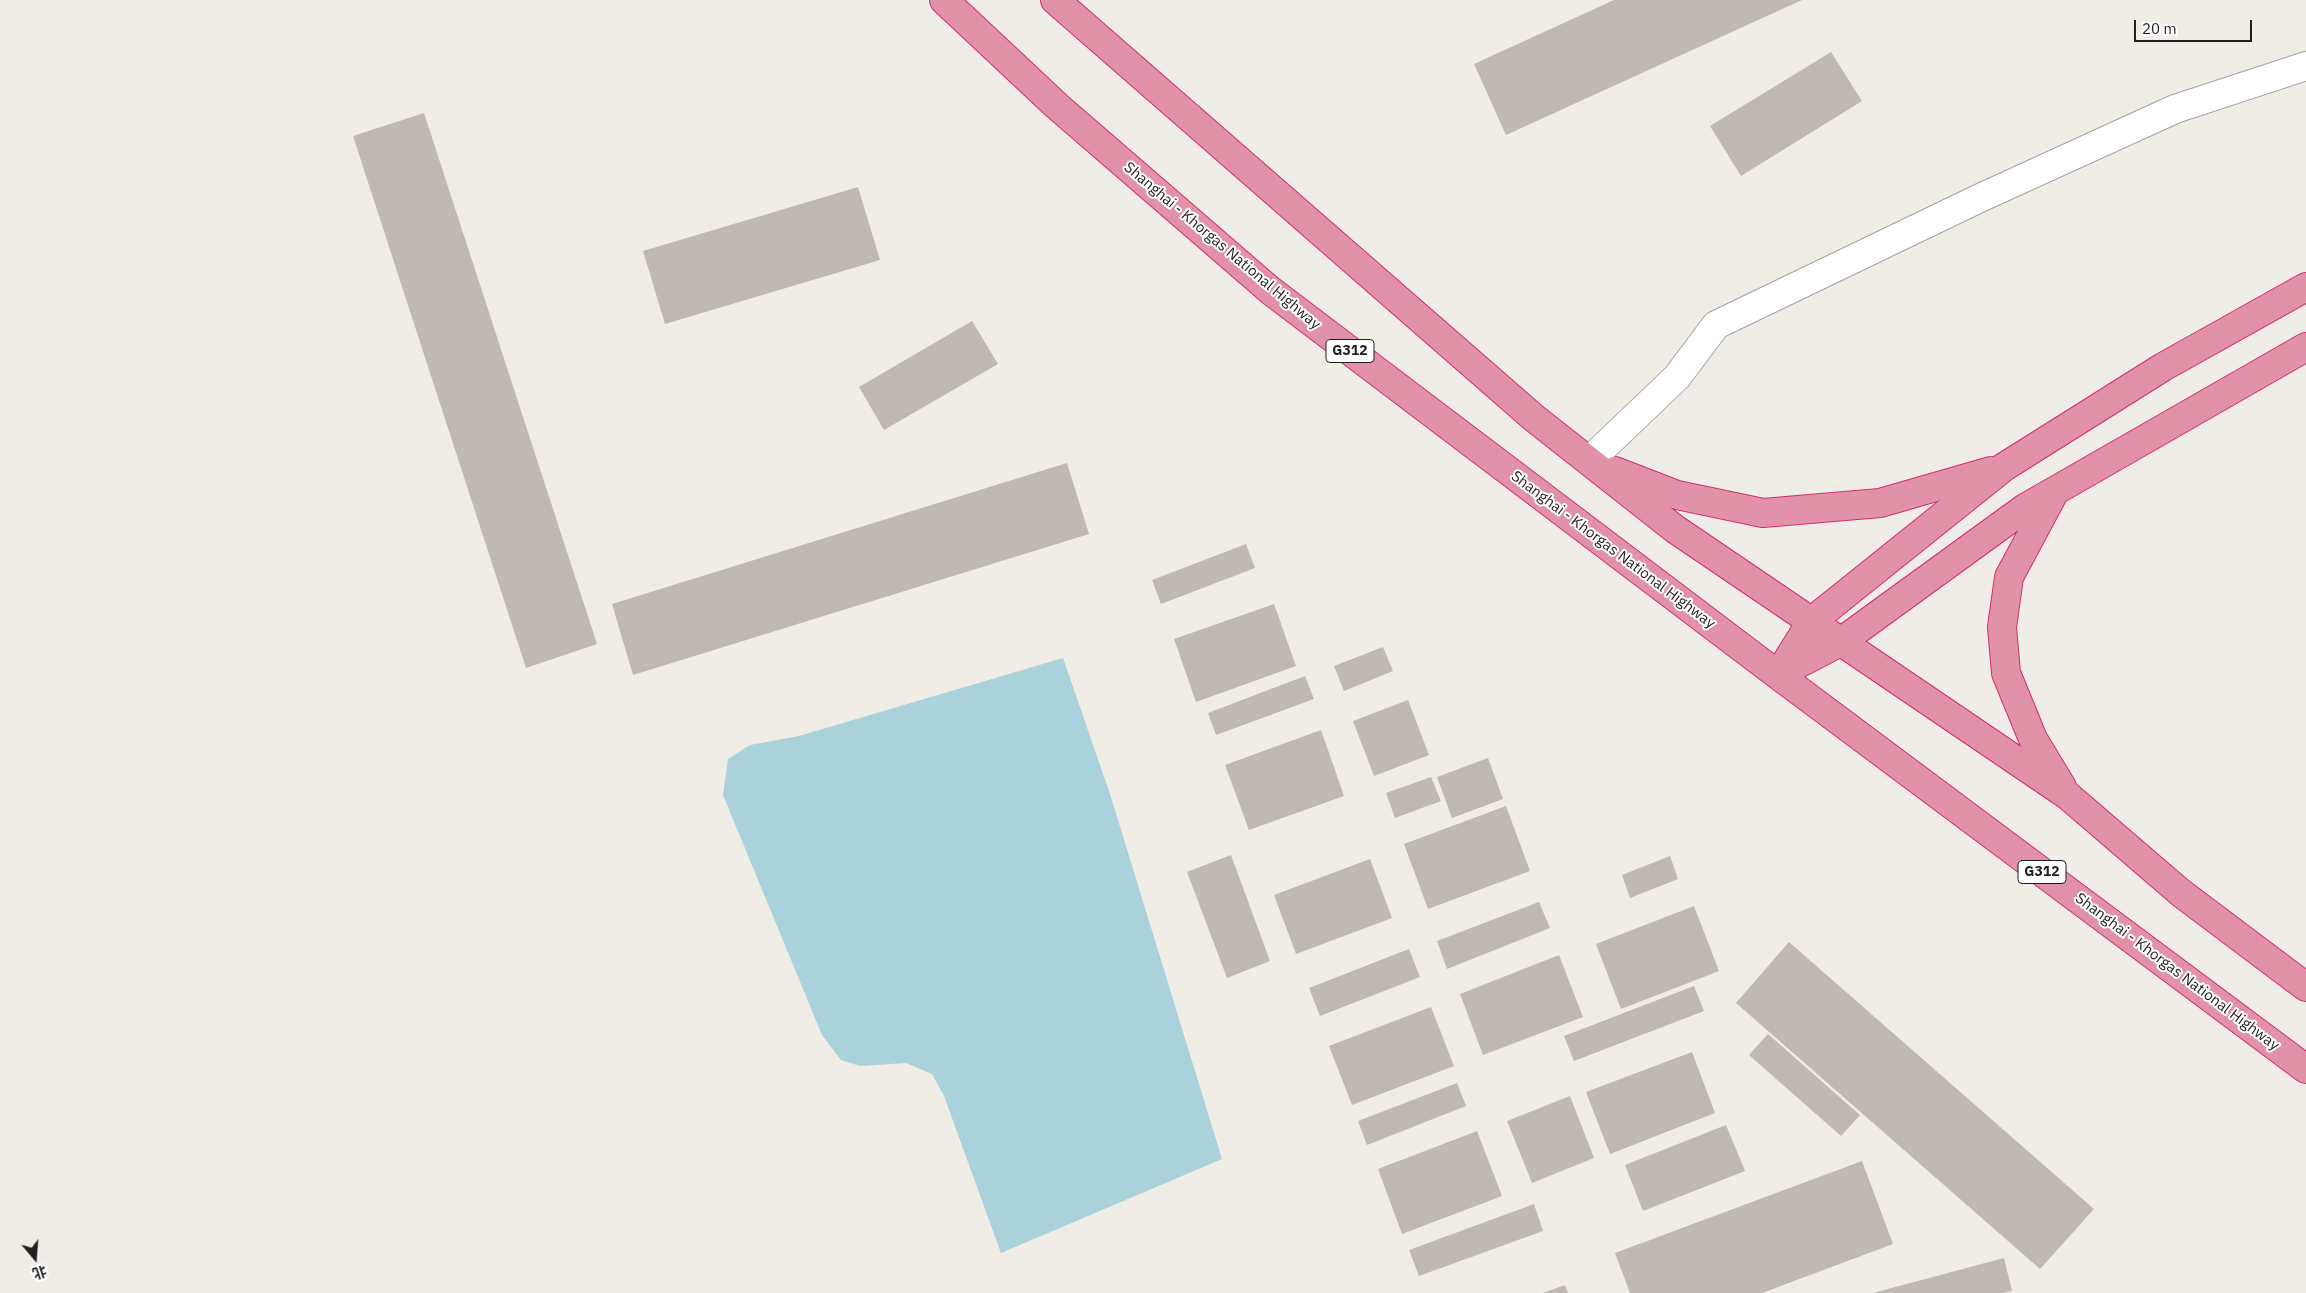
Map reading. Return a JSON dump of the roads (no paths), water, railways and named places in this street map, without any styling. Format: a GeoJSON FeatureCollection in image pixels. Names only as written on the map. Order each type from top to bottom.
{"type":"FeatureCollection","features":[{"type":"Feature","properties":{"kind":"highway","name":"Shanghai - Khorgas National Highway"},"geometry":{"type":"LineString","coordinates":[[944,0],[1057,106],[1272,291],[1778,675],[2306,1069]]}},
{"type":"Feature","properties":{"kind":"highway"},"geometry":{"type":"LineString","coordinates":[[1055,0],[1534,418],[1675,529],[2067,794],[2182,893],[2306,987]]}},
{"type":"Feature","properties":{"kind":"highway"},"geometry":{"type":"LineString","coordinates":[[1778,675],[1812,621],[2004,467],[2163,367],[2306,287]]}},
{"type":"Feature","properties":{"kind":"highway"},"geometry":{"type":"LineString","coordinates":[[1778,675],[1842,642],[2025,508],[2306,347]]}},
{"type":"Feature","properties":{"kind":"highway"},"geometry":{"type":"LineString","coordinates":[[1589,461],[1677,495],[1763,513],[1880,503],[2004,467]]}},
{"type":"Feature","properties":{"kind":"highway"},"geometry":{"type":"LineString","coordinates":[[2055,490],[2009,577],[2002,627],[2006,673],[2033,739],[2067,794]]}},
{"type":"Feature","properties":{"kind":"street"},"geometry":{"type":"LineString","coordinates":[[1589,461],[1677,377],[1716,325],[1980,198],[2175,109],[2306,66]]}},
{"type":"Feature","properties":{"kind":"water"},"geometry":{"type":"Polygon","coordinates":[[[1063,658],[1110,794],[1222,1159],[1001,1253],[944,1096],[932,1074],[906,1063],[860,1066],[841,1060],[822,1035],[723,795],[728,759],[750,745],[799,736],[1063,658]]]}}]}
